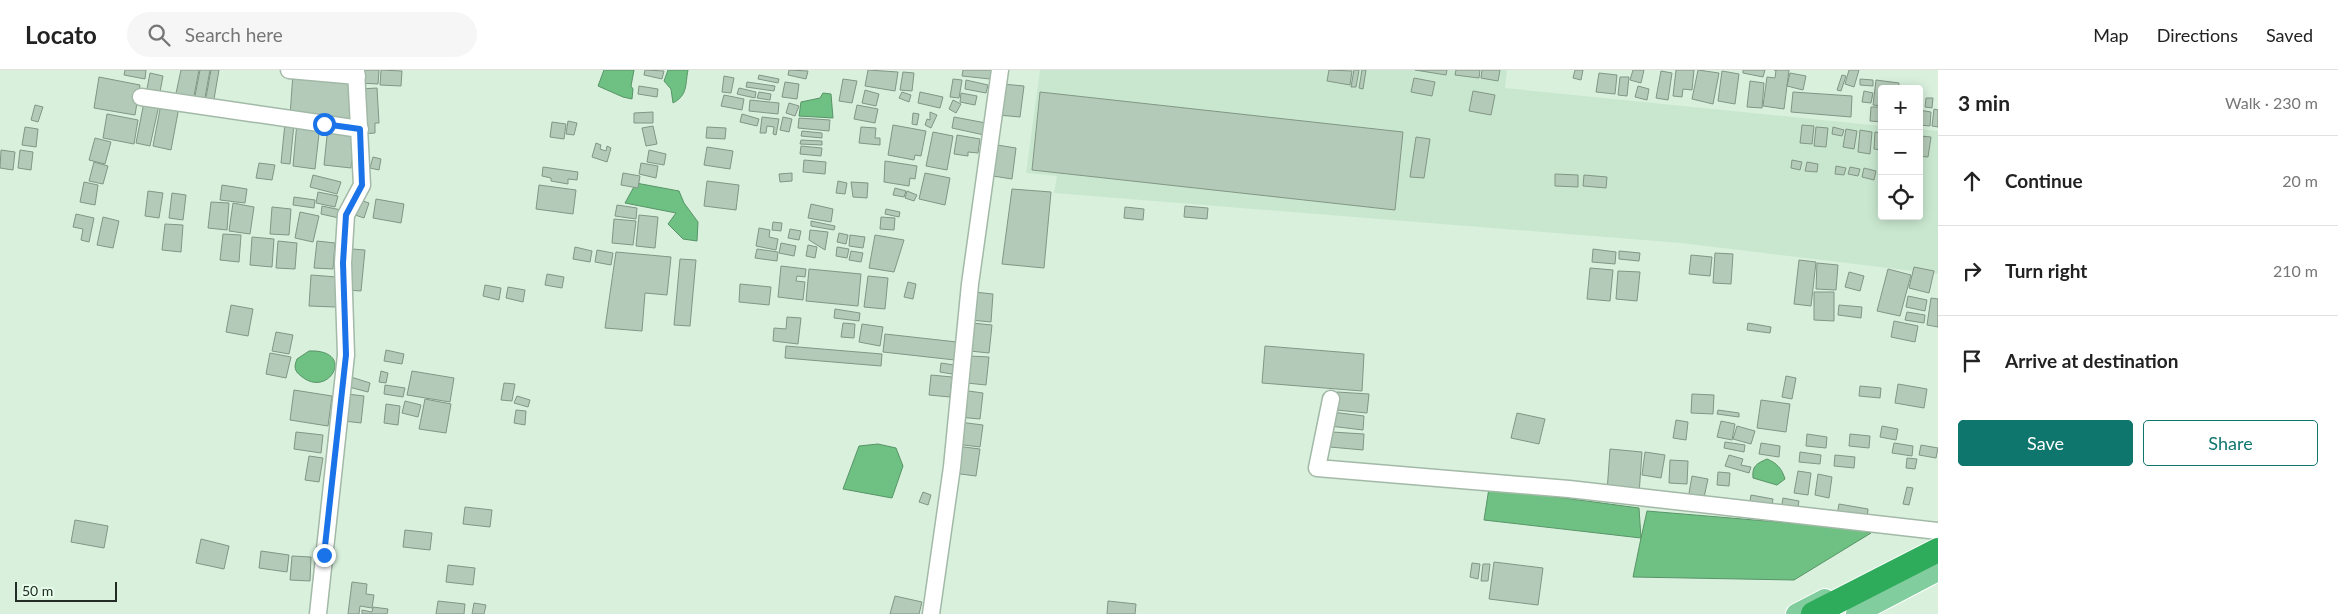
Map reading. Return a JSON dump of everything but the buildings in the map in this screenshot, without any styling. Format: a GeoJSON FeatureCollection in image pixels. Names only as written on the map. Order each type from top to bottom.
{"type":"FeatureCollection","features":[{"type":"Feature","properties":{"kind":"highway"},"geometry":{"type":"LineString","coordinates":[[1813,614],[1938,550]]}},
{"type":"Feature","properties":{"kind":"highway"},"geometry":{"type":"LineString","coordinates":[[1837,614],[1938,563]]}},
{"type":"Feature","properties":{"kind":"main road"},"geometry":{"type":"LineString","coordinates":[[1796,614],[1938,541]]}},
{"type":"Feature","properties":{"kind":"main road"},"geometry":{"type":"LineString","coordinates":[[1856,614],[1938,572]]}},
{"type":"Feature","properties":{"kind":"street"},"geometry":{"type":"LineString","coordinates":[[289,70],[356,73],[360,129],[362,185],[346,215],[343,263],[346,355],[318,614]]}},
{"type":"Feature","properties":{"kind":"street"},"geometry":{"type":"LineString","coordinates":[[931,614],[952,467],[970,284],[1000,70]]}},
{"type":"Feature","properties":{"kind":"street"},"geometry":{"type":"LineString","coordinates":[[141,98],[360,129]]}},
{"type":"Feature","properties":{"kind":"street"},"geometry":{"type":"LineString","coordinates":[[1331,399],[1317,468],[1569,489],[1938,531]]}},
{"type":"Feature","properties":{"kind":"shaded area"},"geometry":{"type":"Polygon","coordinates":[[[604,70],[634,70],[631,86],[633,89],[632,99],[598,86],[604,70]]]}},
{"type":"Feature","properties":{"kind":"shaded area"},"geometry":{"type":"Polygon","coordinates":[[[668,70],[688,70],[684,93],[673,103],[671,89],[664,81],[668,70]]]}},
{"type":"Feature","properties":{"kind":"shaded area"},"geometry":{"type":"Polygon","coordinates":[[[1040,70],[1329,70],[1327,81],[1352,71],[1347,70],[1354,70],[1352,87],[1355,87],[1359,70],[1362,70],[1359,88],[1363,89],[1366,70],[1415,70],[1446,75],[1447,70],[1456,70],[1456,75],[1479,78],[1482,70],[1481,78],[1498,81],[1500,70],[1507,70],[1505,88],[1878,126],[1878,220],[1923,220],[1923,129],[1938,131],[1938,274],[1681,243],[1054,193],[1057,176],[1026,173],[1040,70]],[[1414,78],[1412,92],[1432,96],[1435,82],[1414,78]],[[1473,91],[1469,111],[1491,115],[1495,95],[1473,91]],[[1040,92],[1032,170],[1395,210],[1403,132],[1040,92]],[[1416,137],[1411,176],[1424,178],[1430,139],[1416,137]]]}},
{"type":"Feature","properties":{"kind":"shaded area"},"geometry":{"type":"Polygon","coordinates":[[[823,93],[831,94],[833,118],[799,116],[801,102],[820,98],[823,93]]]}},
{"type":"Feature","properties":{"kind":"shaded area"},"geometry":{"type":"Polygon","coordinates":[[[636,183],[679,191],[684,203],[698,222],[697,241],[683,239],[668,224],[676,213],[625,203],[636,183]]]}},
{"type":"Feature","properties":{"kind":"shaded area"},"geometry":{"type":"Polygon","coordinates":[[[309,351],[324,352],[332,357],[335,364],[334,372],[321,382],[311,382],[301,376],[296,370],[297,359],[309,351]]]}},
{"type":"Feature","properties":{"kind":"shaded area"},"geometry":{"type":"Polygon","coordinates":[[[878,444],[896,448],[903,466],[892,498],[843,489],[859,446],[878,444]]]}},
{"type":"Feature","properties":{"kind":"shaded area"},"geometry":{"type":"Polygon","coordinates":[[[1767,459],[1774,462],[1784,475],[1785,479],[1777,485],[1753,478],[1755,466],[1767,459]]]}},
{"type":"Feature","properties":{"kind":"shaded area"},"geometry":{"type":"Polygon","coordinates":[[[1489,488],[1639,508],[1641,538],[1484,520],[1489,488]]]}},
{"type":"Feature","properties":{"kind":"shaded area"},"geometry":{"type":"Polygon","coordinates":[[[1647,511],[1850,528],[1871,533],[1794,580],[1633,577],[1647,511]]]}},
{"type":"Feature","properties":{"kind":"route"},"geometry":{"type":"LineString","coordinates":[[324,124],[360,129],[362,185],[346,215],[343,263],[346,355],[324,555]]}}]}
